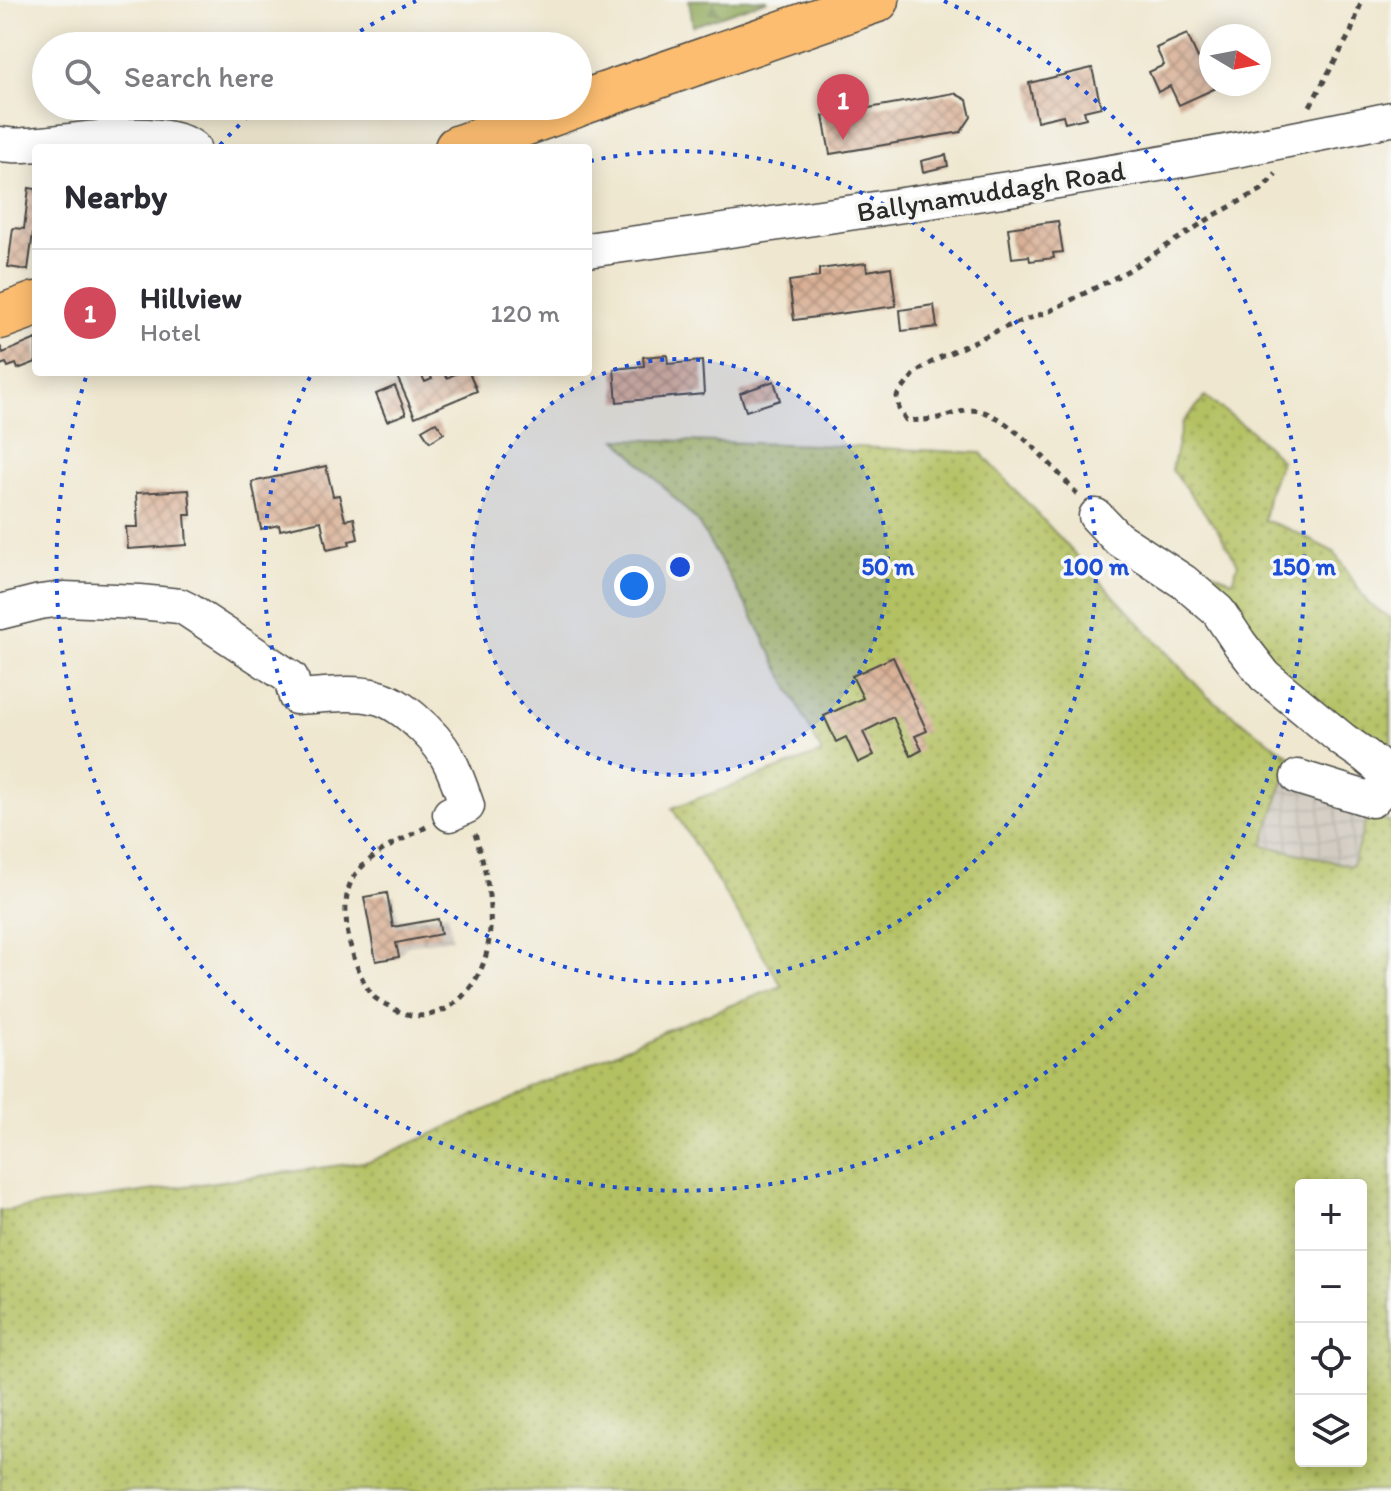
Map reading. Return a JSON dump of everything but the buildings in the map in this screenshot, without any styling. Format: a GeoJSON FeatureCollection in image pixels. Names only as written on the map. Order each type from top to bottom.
{"type":"FeatureCollection","features":[{"type":"Feature","properties":{"kind":"main road"},"geometry":{"type":"LineString","coordinates":[[592,99],[877,0]]}},
{"type":"Feature","properties":{"kind":"main road"},"geometry":{"type":"LineString","coordinates":[[468,144],[534,120]]}},
{"type":"Feature","properties":{"kind":"main road"},"geometry":{"type":"LineString","coordinates":[[0,317],[32,305]]}},
{"type":"Feature","properties":{"kind":"street","name":"Ballynamuddagh Road"},"geometry":{"type":"LineString","coordinates":[[592,249],[967,196],[1391,119]]}},
{"type":"Feature","properties":{"kind":"street"},"geometry":{"type":"LineString","coordinates":[[36,144],[141,135],[187,144]]}},
{"type":"Feature","properties":{"kind":"street"},"geometry":{"type":"LineString","coordinates":[[0,144],[32,144]]}},
{"type":"Feature","properties":{"kind":"street"},"geometry":{"type":"LineString","coordinates":[[1096,516],[1117,538],[1207,601],[1218,611],[1265,676],[1391,777],[1372,800],[1298,777]]}},
{"type":"Feature","properties":{"kind":"street"},"geometry":{"type":"LineString","coordinates":[[0,612],[64,599],[180,606],[291,678],[296,697],[374,696],[389,701],[408,714],[438,741],[454,770],[458,810]]}},
{"type":"Feature","properties":{"kind":"path"},"geometry":{"type":"LineString","coordinates":[[1096,516],[1030,444],[1000,420],[981,411],[957,412],[919,421],[906,420],[899,409],[897,396],[916,372],[937,359],[1003,328],[1050,311],[1111,280],[1261,190],[1285,162],[1304,118],[1351,32],[1362,0]]}},
{"type":"Feature","properties":{"kind":"path"},"geometry":{"type":"LineString","coordinates":[[458,810],[481,852],[489,891],[490,923],[486,955],[469,990],[460,1000],[450,1008],[416,1016],[397,1011],[374,997],[358,969],[349,943],[347,895],[351,881],[360,869],[393,844],[458,810]]}},
{"type":"Feature","properties":{"kind":"shaded area"},"geometry":{"type":"Polygon","coordinates":[[[1291,757],[1377,784],[1352,866],[1262,845],[1291,757]]]}},
{"type":"Feature","properties":{"kind":"shaded area"},"geometry":{"type":"Polygon","coordinates":[[[394,895],[398,920],[448,913],[452,939],[408,945],[395,959],[374,962],[365,899],[394,895]]]}},
{"type":"Feature","properties":{"kind":"green space"},"geometry":{"type":"Polygon","coordinates":[[[689,0],[768,0],[693,26],[689,0]]]}},
{"type":"Feature","properties":{"kind":"green space"},"geometry":{"type":"Polygon","coordinates":[[[1205,397],[1250,430],[1281,460],[1269,492],[1264,520],[1334,552],[1368,603],[1391,618],[1391,777],[1155,562],[1198,565],[1232,581],[1238,564],[1217,529],[1172,470],[1182,423],[1205,397]]]}},
{"type":"Feature","properties":{"kind":"green space"},"geometry":{"type":"Polygon","coordinates":[[[617,439],[981,453],[1207,696],[1291,757],[1263,845],[1352,866],[1368,813],[1391,823],[1391,1491],[0,1491],[0,1211],[371,1161],[673,1027],[782,986],[672,808],[822,753],[752,615],[697,521],[617,439]]]}},
{"type":"Feature","properties":{"kind":"place","name":"Hillview"},"geometry":{"type":"Point","coordinates":[843,140]}}]}
